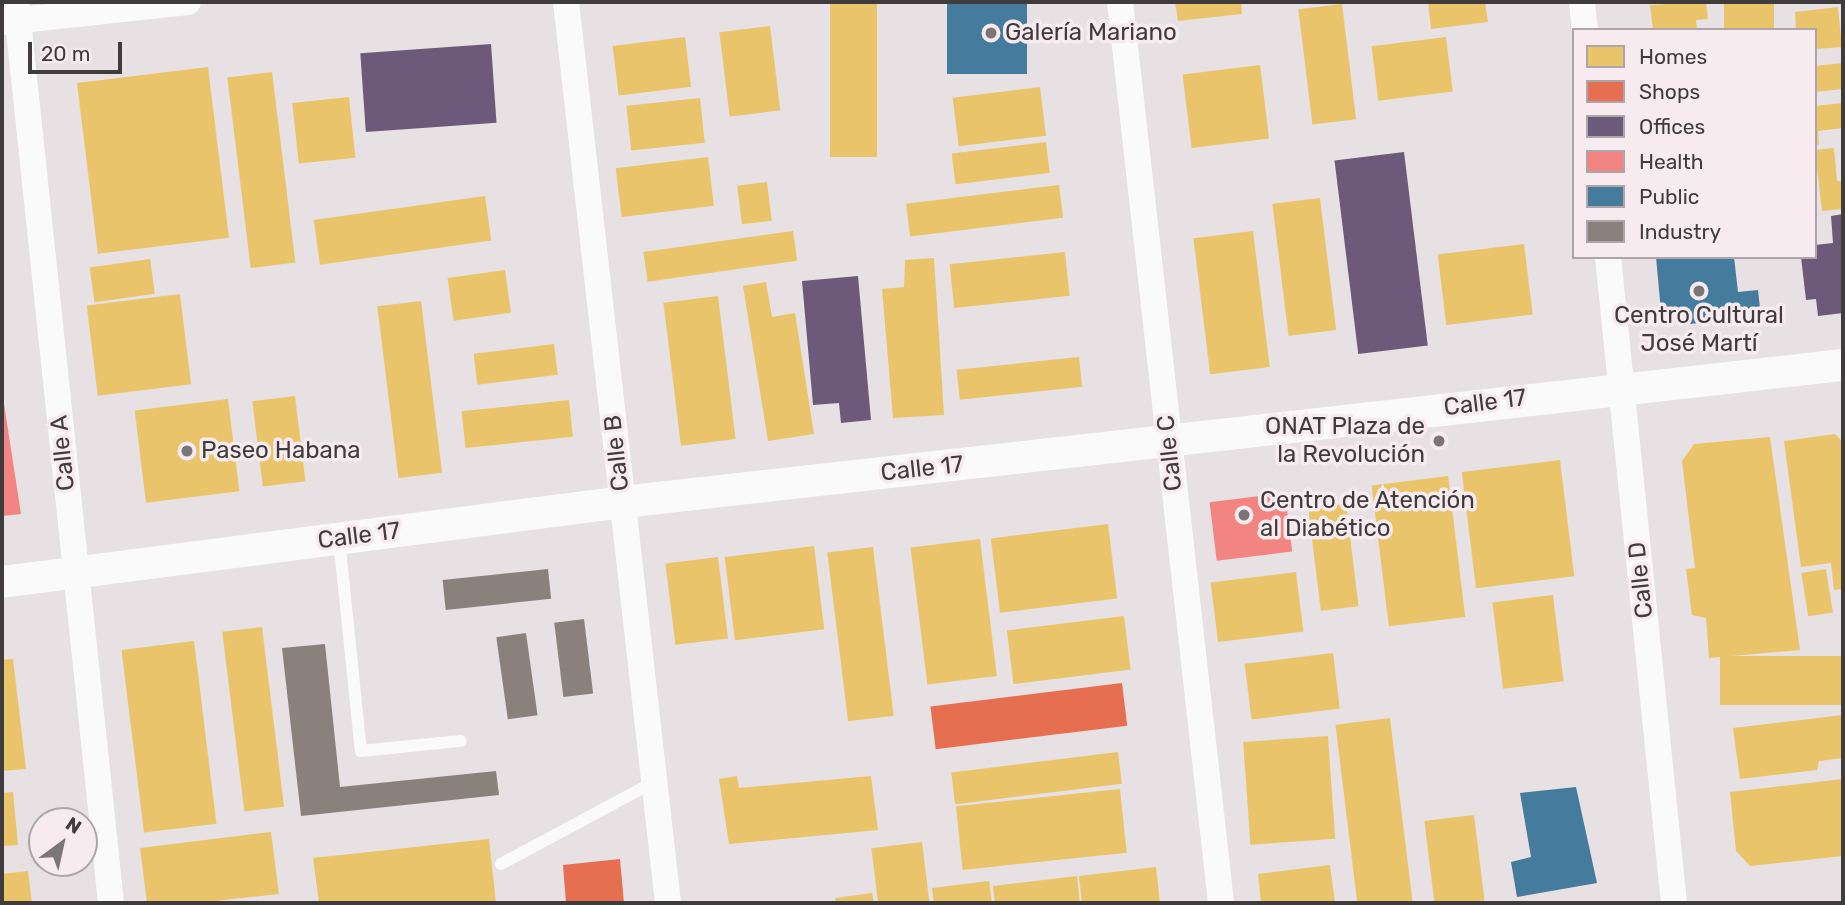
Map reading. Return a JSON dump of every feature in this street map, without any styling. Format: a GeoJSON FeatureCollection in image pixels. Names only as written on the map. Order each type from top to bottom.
{"type":"FeatureCollection","features":[{"type":"Feature","properties":{"kind":"street"},"geometry":{"type":"LineString","coordinates":[[12,15],[188,2]]}},
{"type":"Feature","properties":{"kind":"street","name":"Calle B"},"geometry":{"type":"LineString","coordinates":[[566,2],[668,903]]}},
{"type":"Feature","properties":{"kind":"street","name":"Calle C"},"geometry":{"type":"LineString","coordinates":[[1120,2],[1221,903]]}},
{"type":"Feature","properties":{"kind":"street"},"geometry":{"type":"LineString","coordinates":[[1582,2],[1585,28]]}},
{"type":"Feature","properties":{"kind":"street","name":"Calle A"},"geometry":{"type":"LineString","coordinates":[[12,15],[111,903]]}},
{"type":"Feature","properties":{"kind":"street","name":"Calle D"},"geometry":{"type":"LineString","coordinates":[[1608,259],[1674,903]]}},
{"type":"Feature","properties":{"kind":"street","name":"Calle 17"},"geometry":{"type":"LineString","coordinates":[[2,582],[623,502],[1169,442],[1621,387],[1843,365]]}},
{"type":"Feature","properties":{"kind":"lane"},"geometry":{"type":"LineString","coordinates":[[339,539],[361,751],[460,741]]}},
{"type":"Feature","properties":{"kind":"lane"},"geometry":{"type":"LineString","coordinates":[[500,864],[655,782]]}},
{"type":"Feature","properties":{"kind":"building: Homes"},"geometry":{"type":"Polygon","coordinates":[[[830,2],[877,2],[877,157],[830,157],[830,2]]]}},
{"type":"Feature","properties":{"kind":"building: Homes"},"geometry":{"type":"Polygon","coordinates":[[[1175,2],[1241,2],[1242,14],[1178,21],[1175,2]]]}},
{"type":"Feature","properties":{"kind":"building: Homes"},"geometry":{"type":"Polygon","coordinates":[[[1428,2],[1485,2],[1488,22],[1431,29],[1428,2]]]}},
{"type":"Feature","properties":{"kind":"building: Homes"},"geometry":{"type":"Polygon","coordinates":[[[1706,2],[1708,19],[1696,20],[1697,28],[1653,28],[1650,5],[1706,2]]]}},
{"type":"Feature","properties":{"kind":"building: Homes"},"geometry":{"type":"Polygon","coordinates":[[[1724,2],[1774,2],[1774,28],[1724,28],[1724,2]]]}},
{"type":"Feature","properties":{"kind":"building: Homes"},"geometry":{"type":"Polygon","coordinates":[[[1342,4],[1356,119],[1312,124],[1298,9],[1342,4]]]}},
{"type":"Feature","properties":{"kind":"building: Homes"},"geometry":{"type":"Polygon","coordinates":[[[1838,7],[1842,47],[1817,49],[1817,28],[1796,28],[1795,12],[1838,7]]]}},
{"type":"Feature","properties":{"kind":"building: Homes"},"geometry":{"type":"Polygon","coordinates":[[[770,26],[780,110],[730,117],[719,32],[770,26]]]}},
{"type":"Feature","properties":{"kind":"building: Homes"},"geometry":{"type":"Polygon","coordinates":[[[685,37],[691,87],[619,96],[613,46],[685,37]]]}},
{"type":"Feature","properties":{"kind":"building: Homes"},"geometry":{"type":"Polygon","coordinates":[[[1446,37],[1453,92],[1378,101],[1372,46],[1446,37]]]}},
{"type":"Feature","properties":{"kind":"building: Homes"},"geometry":{"type":"Polygon","coordinates":[[[1843,63],[1843,89],[1817,92],[1817,66],[1843,63]]]}},
{"type":"Feature","properties":{"kind":"building: Homes"},"geometry":{"type":"Polygon","coordinates":[[[1260,65],[1269,138],[1192,148],[1183,75],[1260,65]]]}},
{"type":"Feature","properties":{"kind":"building: Homes"},"geometry":{"type":"Polygon","coordinates":[[[208,67],[229,238],[98,254],[77,83],[208,67]]]}},
{"type":"Feature","properties":{"kind":"building: Homes"},"geometry":{"type":"Polygon","coordinates":[[[272,72],[295,263],[251,268],[227,77],[272,72]]]}},
{"type":"Feature","properties":{"kind":"building: Homes"},"geometry":{"type":"Polygon","coordinates":[[[1040,87],[1046,136],[959,146],[953,98],[1040,87]]]}},
{"type":"Feature","properties":{"kind":"building: Homes"},"geometry":{"type":"Polygon","coordinates":[[[349,97],[355,158],[299,164],[292,103],[349,97]]]}},
{"type":"Feature","properties":{"kind":"building: Homes"},"geometry":{"type":"Polygon","coordinates":[[[700,98],[705,143],[631,150],[626,106],[700,98]]]}},
{"type":"Feature","properties":{"kind":"building: Homes"},"geometry":{"type":"Polygon","coordinates":[[[1843,103],[1843,128],[1818,131],[1819,145],[1817,145],[1817,106],[1843,103]]]}},
{"type":"Feature","properties":{"kind":"building: Homes"},"geometry":{"type":"Polygon","coordinates":[[[1046,142],[1050,173],[955,184],[952,154],[1046,142]]]}},
{"type":"Feature","properties":{"kind":"building: Homes"},"geometry":{"type":"Polygon","coordinates":[[[1834,148],[1837,181],[1843,181],[1843,209],[1822,211],[1817,150],[1834,148]]]}},
{"type":"Feature","properties":{"kind":"building: Homes"},"geometry":{"type":"Polygon","coordinates":[[[708,157],[714,206],[622,217],[616,168],[708,157]]]}},
{"type":"Feature","properties":{"kind":"building: Homes"},"geometry":{"type":"Polygon","coordinates":[[[767,182],[772,221],[742,224],[737,186],[767,182]]]}},
{"type":"Feature","properties":{"kind":"building: Homes"},"geometry":{"type":"Polygon","coordinates":[[[1059,185],[1063,218],[910,237],[906,204],[1059,185]]]}},
{"type":"Feature","properties":{"kind":"building: Homes"},"geometry":{"type":"Polygon","coordinates":[[[485,196],[491,241],[320,265],[314,220],[485,196]]]}},
{"type":"Feature","properties":{"kind":"building: Homes"},"geometry":{"type":"Polygon","coordinates":[[[1320,198],[1336,330],[1289,336],[1272,204],[1320,198]]]}},
{"type":"Feature","properties":{"kind":"building: Homes"},"geometry":{"type":"Polygon","coordinates":[[[793,231],[797,261],[648,282],[643,252],[793,231]]]}},
{"type":"Feature","properties":{"kind":"building: Homes"},"geometry":{"type":"Polygon","coordinates":[[[1253,231],[1270,367],[1210,374],[1193,238],[1253,231]]]}},
{"type":"Feature","properties":{"kind":"building: Homes"},"geometry":{"type":"Polygon","coordinates":[[[1524,244],[1533,314],[1446,325],[1438,255],[1524,244]]]}},
{"type":"Feature","properties":{"kind":"building: Homes"},"geometry":{"type":"Polygon","coordinates":[[[1065,252],[1070,296],[954,308],[950,264],[1065,252]]]}},
{"type":"Feature","properties":{"kind":"building: Homes"},"geometry":{"type":"Polygon","coordinates":[[[934,258],[944,415],[893,418],[882,289],[904,287],[905,260],[934,258]]]}},
{"type":"Feature","properties":{"kind":"building: Homes"},"geometry":{"type":"Polygon","coordinates":[[[150,259],[155,294],[94,302],[90,267],[150,259]]]}},
{"type":"Feature","properties":{"kind":"building: Homes"},"geometry":{"type":"Polygon","coordinates":[[[505,270],[511,313],[454,321],[448,278],[505,270]]]}},
{"type":"Feature","properties":{"kind":"building: Homes"},"geometry":{"type":"Polygon","coordinates":[[[766,282],[772,317],[795,313],[814,434],[768,441],[743,286],[766,282]]]}},
{"type":"Feature","properties":{"kind":"building: Homes"},"geometry":{"type":"Polygon","coordinates":[[[180,294],[191,384],[98,396],[87,305],[180,294]]]}},
{"type":"Feature","properties":{"kind":"building: Homes"},"geometry":{"type":"Polygon","coordinates":[[[718,296],[736,439],[681,446],[663,303],[718,296]]]}},
{"type":"Feature","properties":{"kind":"building: Homes"},"geometry":{"type":"Polygon","coordinates":[[[421,301],[442,473],[398,478],[377,306],[421,301]]]}},
{"type":"Feature","properties":{"kind":"building: Homes"},"geometry":{"type":"Polygon","coordinates":[[[554,344],[558,375],[477,385],[474,354],[554,344]]]}},
{"type":"Feature","properties":{"kind":"building: Homes"},"geometry":{"type":"Polygon","coordinates":[[[1079,357],[1082,387],[960,400],[957,370],[1079,357]]]}},
{"type":"Feature","properties":{"kind":"building: Homes"},"geometry":{"type":"Polygon","coordinates":[[[295,396],[305,481],[263,487],[252,401],[295,396]]]}},
{"type":"Feature","properties":{"kind":"building: Homes","name":"Paseo Habana"},"geometry":{"type":"Polygon","coordinates":[[[228,399],[239,491],[146,503],[135,410],[228,399]]]}},
{"type":"Feature","properties":{"kind":"building: Homes"},"geometry":{"type":"Polygon","coordinates":[[[569,400],[573,437],[465,448],[462,411],[569,400]]]}},
{"type":"Feature","properties":{"kind":"building: Homes"},"geometry":{"type":"Polygon","coordinates":[[[1835,434],[1843,442],[1843,589],[1834,590],[1831,563],[1801,567],[1784,441],[1835,434]]]}},
{"type":"Feature","properties":{"kind":"building: Homes"},"geometry":{"type":"Polygon","coordinates":[[[1770,437],[1800,650],[1709,658],[1706,618],[1692,615],[1686,569],[1695,568],[1682,461],[1694,444],[1770,437]]]}},
{"type":"Feature","properties":{"kind":"building: Homes"},"geometry":{"type":"Polygon","coordinates":[[[1560,460],[1574,576],[1476,588],[1462,472],[1560,460]]]}},
{"type":"Feature","properties":{"kind":"building: Homes"},"geometry":{"type":"Polygon","coordinates":[[[1448,476],[1465,617],[1389,626],[1372,485],[1448,476]]]}},
{"type":"Feature","properties":{"kind":"building: Homes"},"geometry":{"type":"Polygon","coordinates":[[[1346,504],[1359,606],[1321,611],[1308,509],[1346,504]]]}},
{"type":"Feature","properties":{"kind":"building: Homes"},"geometry":{"type":"Polygon","coordinates":[[[1108,524],[1117,598],[1000,613],[991,538],[1108,524]]]}},
{"type":"Feature","properties":{"kind":"building: Homes"},"geometry":{"type":"Polygon","coordinates":[[[980,539],[997,676],[927,685],[911,548],[980,539]]]}},
{"type":"Feature","properties":{"kind":"building: Homes"},"geometry":{"type":"Polygon","coordinates":[[[814,546],[824,629],[735,640],[725,557],[814,546]]]}},
{"type":"Feature","properties":{"kind":"building: Homes"},"geometry":{"type":"Polygon","coordinates":[[[873,547],[894,716],[848,721],[827,553],[873,547]]]}},
{"type":"Feature","properties":{"kind":"building: Homes"},"geometry":{"type":"Polygon","coordinates":[[[718,557],[728,638],[675,645],[665,563],[718,557]]]}},
{"type":"Feature","properties":{"kind":"building: Homes"},"geometry":{"type":"Polygon","coordinates":[[[1826,569],[1833,612],[1808,616],[1801,573],[1826,569]]]}},
{"type":"Feature","properties":{"kind":"building: Homes"},"geometry":{"type":"Polygon","coordinates":[[[1296,572],[1303,632],[1218,642],[1211,582],[1296,572]]]}},
{"type":"Feature","properties":{"kind":"building: Homes"},"geometry":{"type":"Polygon","coordinates":[[[1553,595],[1564,681],[1503,689],[1492,602],[1553,595]]]}},
{"type":"Feature","properties":{"kind":"building: Homes"},"geometry":{"type":"Polygon","coordinates":[[[1124,616],[1131,670],[1013,684],[1007,630],[1124,616]]]}},
{"type":"Feature","properties":{"kind":"building: Homes"},"geometry":{"type":"Polygon","coordinates":[[[262,627],[284,807],[244,812],[222,632],[262,627]]]}},
{"type":"Feature","properties":{"kind":"building: Homes"},"geometry":{"type":"Polygon","coordinates":[[[194,641],[216,824],[144,833],[122,650],[194,641]]]}},
{"type":"Feature","properties":{"kind":"building: Homes"},"geometry":{"type":"Polygon","coordinates":[[[1333,653],[1340,709],[1251,719],[1245,664],[1333,653]]]}},
{"type":"Feature","properties":{"kind":"building: Homes"},"geometry":{"type":"Polygon","coordinates":[[[1720,656],[1843,656],[1843,705],[1720,705],[1720,656]]]}},
{"type":"Feature","properties":{"kind":"building: Homes"},"geometry":{"type":"Polygon","coordinates":[[[13,659],[26,769],[2,771],[2,660],[13,659]]]}},
{"type":"Feature","properties":{"kind":"building: Homes"},"geometry":{"type":"Polygon","coordinates":[[[1843,715],[1843,758],[1819,761],[1817,770],[1740,779],[1733,728],[1843,715]]]}},
{"type":"Feature","properties":{"kind":"building: Homes"},"geometry":{"type":"Polygon","coordinates":[[[1390,718],[1413,903],[1357,903],[1335,725],[1390,718]]]}},
{"type":"Feature","properties":{"kind":"building: Homes"},"geometry":{"type":"Polygon","coordinates":[[[1328,736],[1335,839],[1250,845],[1243,742],[1328,736]]]}},
{"type":"Feature","properties":{"kind":"building: Homes"},"geometry":{"type":"Polygon","coordinates":[[[1118,752],[1122,784],[955,804],[951,772],[1118,752]]]}},
{"type":"Feature","properties":{"kind":"building: Homes"},"geometry":{"type":"Polygon","coordinates":[[[737,776],[739,788],[871,776],[878,830],[729,844],[719,779],[737,776]]]}},
{"type":"Feature","properties":{"kind":"building: Homes"},"geometry":{"type":"Polygon","coordinates":[[[1843,779],[1843,856],[1750,866],[1736,851],[1730,792],[1843,779]]]}},
{"type":"Feature","properties":{"kind":"building: Homes"},"geometry":{"type":"Polygon","coordinates":[[[1120,789],[1127,853],[963,870],[956,806],[1120,789]]]}},
{"type":"Feature","properties":{"kind":"building: Homes"},"geometry":{"type":"Polygon","coordinates":[[[13,792],[18,845],[2,846],[2,793],[13,792]]]}},
{"type":"Feature","properties":{"kind":"building: Homes"},"geometry":{"type":"Polygon","coordinates":[[[1474,815],[1484,900],[1434,903],[1424,821],[1474,815]]]}},
{"type":"Feature","properties":{"kind":"building: Homes"},"geometry":{"type":"Polygon","coordinates":[[[271,832],[279,894],[196,903],[147,903],[140,848],[271,832]]]}},
{"type":"Feature","properties":{"kind":"building: Homes"},"geometry":{"type":"Polygon","coordinates":[[[489,839],[496,903],[319,903],[313,858],[489,839]]]}},
{"type":"Feature","properties":{"kind":"building: Homes"},"geometry":{"type":"Polygon","coordinates":[[[922,842],[929,903],[878,903],[871,848],[922,842]]]}},
{"type":"Feature","properties":{"kind":"building: Homes"},"geometry":{"type":"Polygon","coordinates":[[[1330,865],[1335,903],[1261,903],[1258,874],[1330,865]]]}},
{"type":"Feature","properties":{"kind":"building: Homes"},"geometry":{"type":"Polygon","coordinates":[[[1156,867],[1160,903],[1082,903],[1079,876],[1156,867]]]}},
{"type":"Feature","properties":{"kind":"building: Homes"},"geometry":{"type":"Polygon","coordinates":[[[28,871],[32,903],[2,903],[2,874],[28,871]]]}},
{"type":"Feature","properties":{"kind":"building: Homes"},"geometry":{"type":"Polygon","coordinates":[[[1077,876],[1080,903],[995,903],[993,886],[1077,876]]]}},
{"type":"Feature","properties":{"kind":"building: Homes"},"geometry":{"type":"Polygon","coordinates":[[[989,881],[992,903],[934,903],[932,888],[989,881]]]}},
{"type":"Feature","properties":{"kind":"building: Homes"},"geometry":{"type":"Polygon","coordinates":[[[872,893],[874,903],[836,903],[835,898],[872,893]]]}},
{"type":"Feature","properties":{"kind":"building: Shops"},"geometry":{"type":"Polygon","coordinates":[[[1122,683],[1127,726],[936,749],[930,707],[1122,683]]]}},
{"type":"Feature","properties":{"kind":"building: Shops"},"geometry":{"type":"Polygon","coordinates":[[[620,859],[624,903],[566,903],[563,865],[620,859]]]}},
{"type":"Feature","properties":{"kind":"building: Offices"},"geometry":{"type":"Polygon","coordinates":[[[491,44],[497,123],[366,132],[360,53],[491,44]]]}},
{"type":"Feature","properties":{"kind":"building: Offices"},"geometry":{"type":"Polygon","coordinates":[[[1404,152],[1428,346],[1358,354],[1335,161],[1404,152]]]}},
{"type":"Feature","properties":{"kind":"building: Offices"},"geometry":{"type":"Polygon","coordinates":[[[1843,214],[1843,313],[1818,316],[1816,299],[1806,300],[1801,259],[1817,259],[1817,245],[1833,243],[1831,216],[1843,214]]]}},
{"type":"Feature","properties":{"kind":"building: Offices"},"geometry":{"type":"Polygon","coordinates":[[[858,276],[871,420],[841,423],[839,403],[813,405],[802,281],[858,276]]]}},
{"type":"Feature","properties":{"kind":"building: Health"},"geometry":{"type":"Polygon","coordinates":[[[2,391],[21,514],[2,516],[2,391]]]}},
{"type":"Feature","properties":{"kind":"building: Health"},"geometry":{"type":"Polygon","coordinates":[[[1285,493],[1292,552],[1217,561],[1210,502],[1285,493]]]}},
{"type":"Feature","properties":{"kind":"building: Public","name":"Galería Mariano"},"geometry":{"type":"Polygon","coordinates":[[[947,2],[1027,2],[1027,74],[947,74],[947,2]]]}},
{"type":"Feature","properties":{"kind":"building: Public","name":"Centro Cultural José Martí"},"geometry":{"type":"Polygon","coordinates":[[[1656,259],[1734,259],[1738,292],[1758,290],[1761,317],[1679,325],[1661,311],[1656,259]]]}},
{"type":"Feature","properties":{"kind":"building: Public"},"geometry":{"type":"Polygon","coordinates":[[[1576,787],[1597,883],[1517,897],[1511,862],[1531,857],[1520,793],[1576,787]]]}},
{"type":"Feature","properties":{"kind":"building: Industry"},"geometry":{"type":"Polygon","coordinates":[[[548,569],[551,599],[446,610],[443,580],[548,569]]]}},
{"type":"Feature","properties":{"kind":"building: Industry"},"geometry":{"type":"Polygon","coordinates":[[[584,619],[593,693],[563,697],[554,623],[584,619]]]}},
{"type":"Feature","properties":{"kind":"building: Industry"},"geometry":{"type":"Polygon","coordinates":[[[526,633],[538,715],[508,719],[496,637],[526,633]]]}},
{"type":"Feature","properties":{"kind":"building: Industry"},"geometry":{"type":"Polygon","coordinates":[[[325,644],[340,787],[496,771],[499,795],[301,816],[282,648],[325,644]]]}},
{"type":"Feature","properties":{"kind":"place","name":"Galería Mariano"},"geometry":{"type":"Point","coordinates":[991,33]}},
{"type":"Feature","properties":{"kind":"place","name":"Centro Cultural José Martí"},"geometry":{"type":"Point","coordinates":[1699,291]}},
{"type":"Feature","properties":{"kind":"place","name":"ONAT Plaza de la Revolución"},"geometry":{"type":"Point","coordinates":[1439,441]}},
{"type":"Feature","properties":{"kind":"place","name":"Paseo Habana"},"geometry":{"type":"Point","coordinates":[187,451]}},
{"type":"Feature","properties":{"kind":"place","name":"Centro de Atención al Diabético"},"geometry":{"type":"Point","coordinates":[1244,515]}}]}
